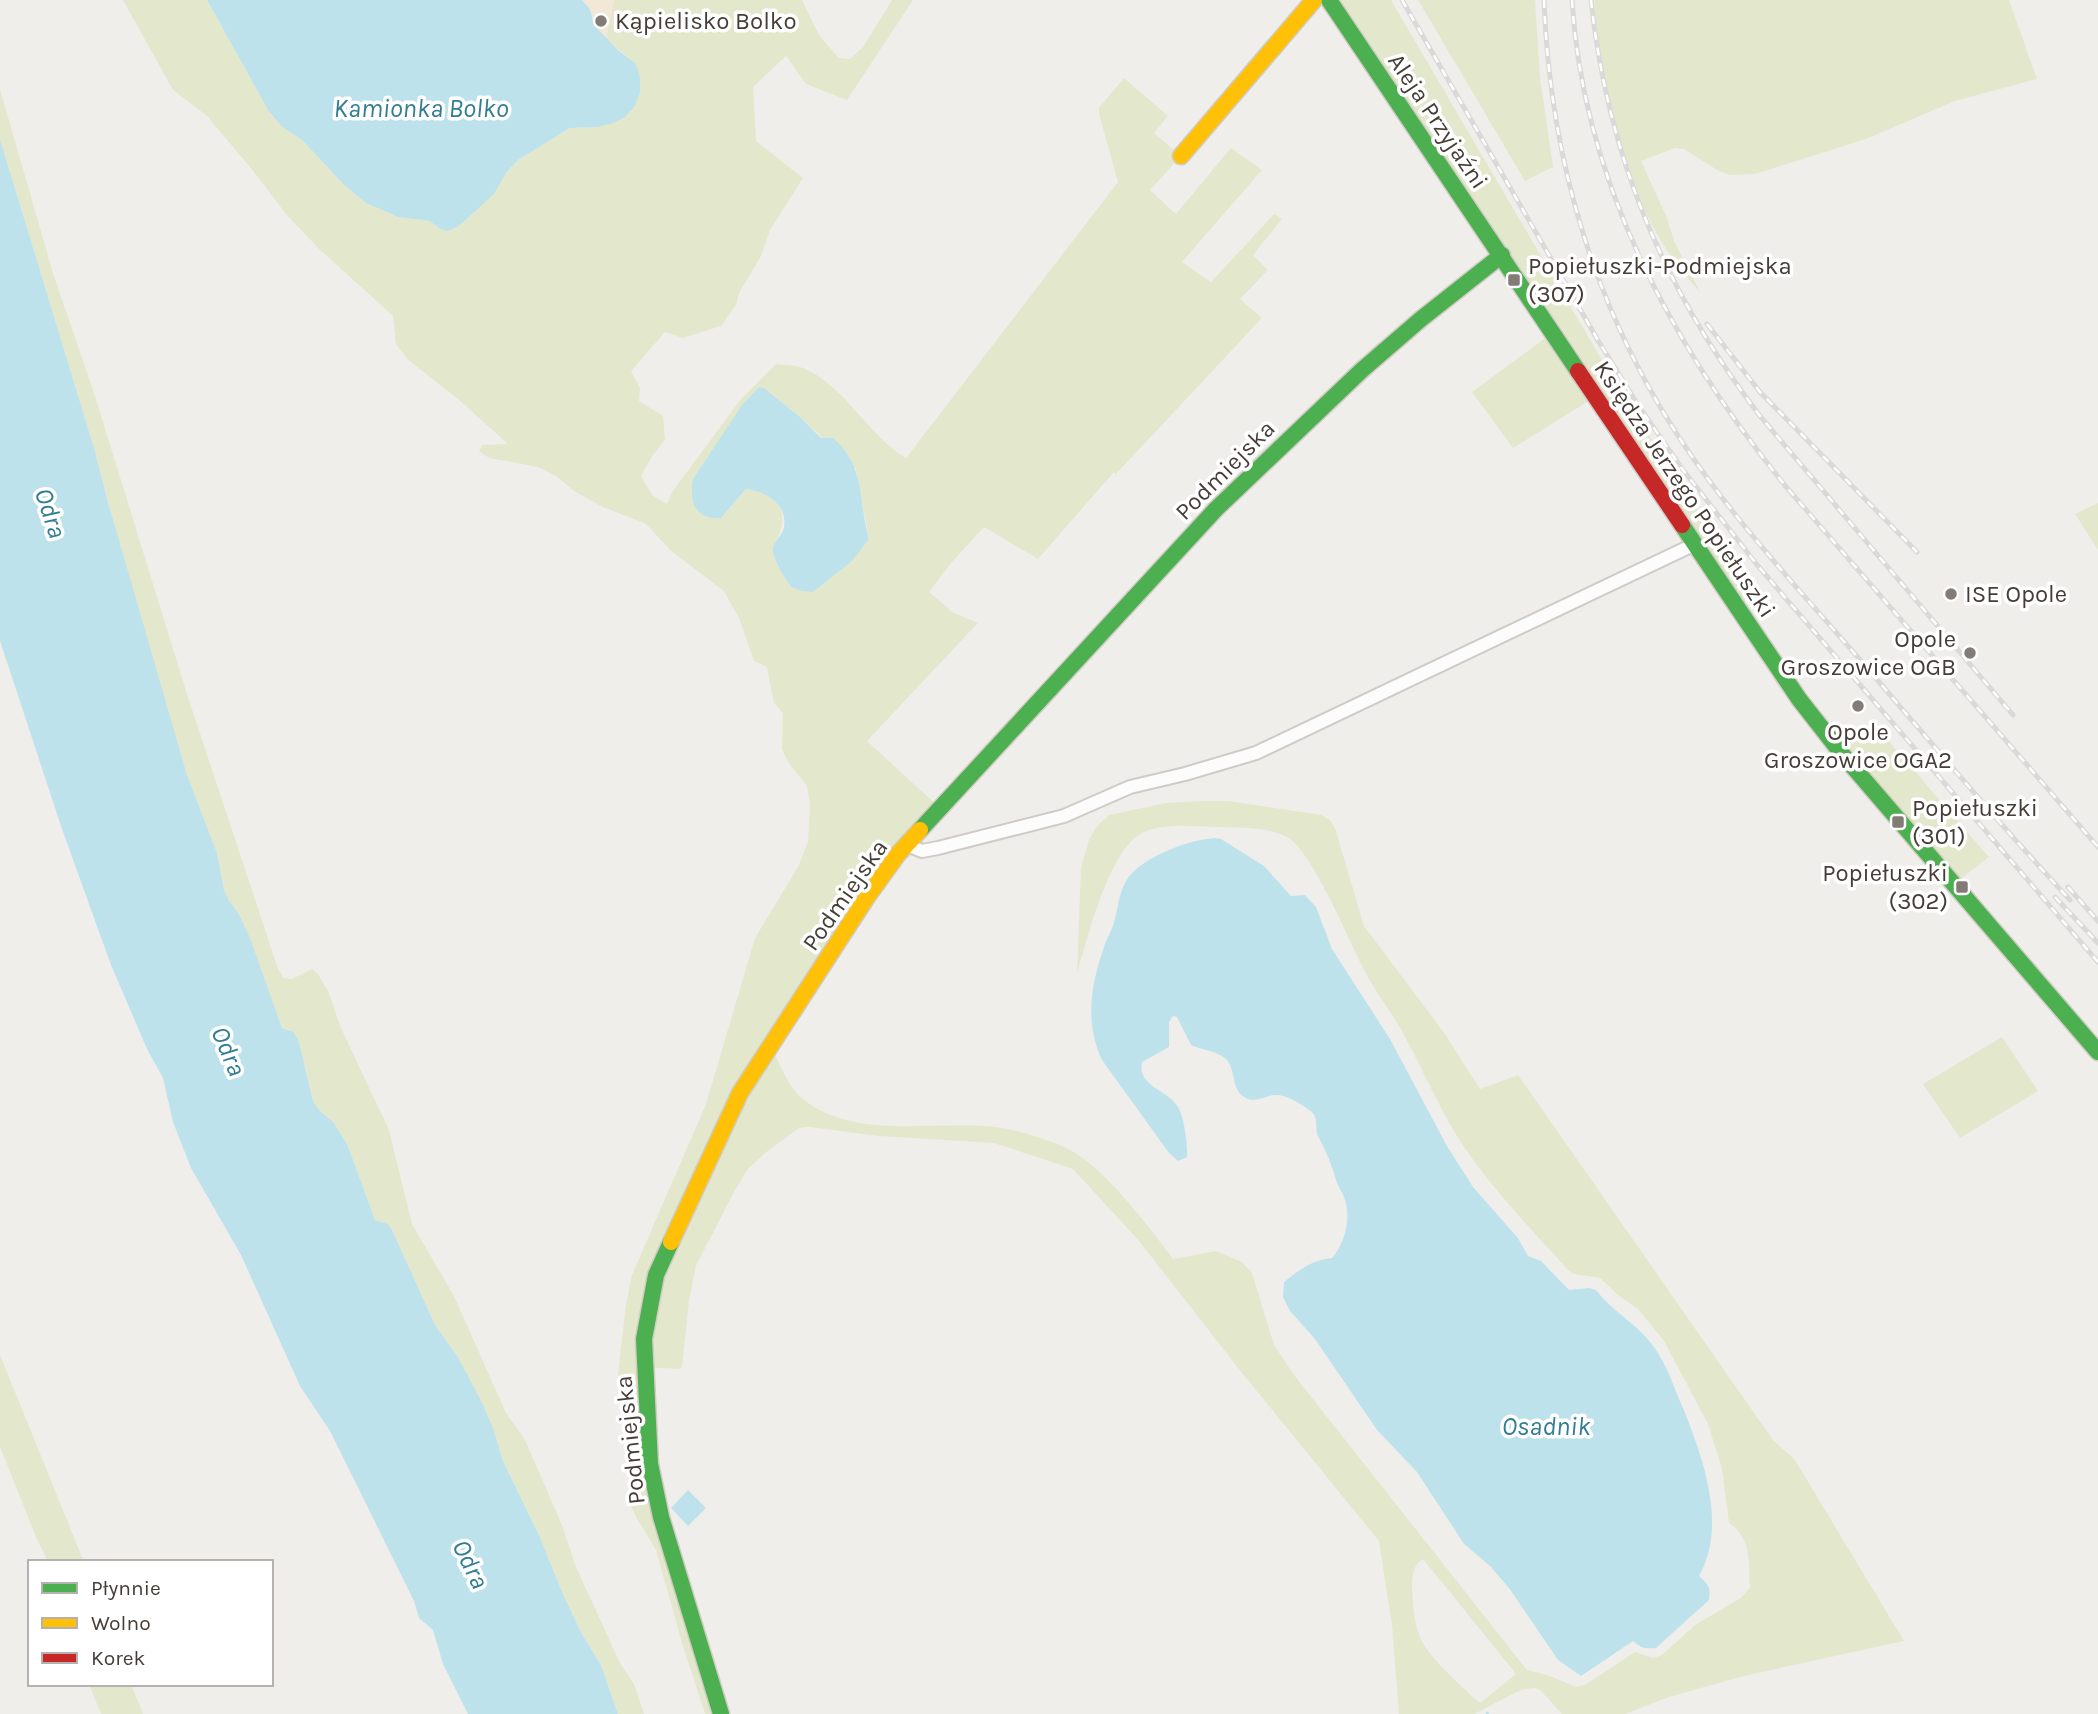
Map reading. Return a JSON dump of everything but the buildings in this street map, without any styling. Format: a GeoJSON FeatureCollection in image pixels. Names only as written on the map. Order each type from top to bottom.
{"type":"FeatureCollection","features":[{"type":"Feature","properties":{"kind":"street"},"geometry":{"type":"LineString","coordinates":[[1181,156],[1314,0]]}},
{"type":"Feature","properties":{"kind":"street","name":"Aleja Przyjaźni"},"geometry":{"type":"LineString","coordinates":[[1329,0],[1506,262]]}},
{"type":"Feature","properties":{"kind":"street","name":"Księdza Jerzego Popiełuszki"},"geometry":{"type":"LineString","coordinates":[[1506,262],[1809,713],[2098,1052]]}},
{"type":"Feature","properties":{"kind":"street","name":"Podmiejska"},"geometry":{"type":"LineString","coordinates":[[721,1714],[654,1490],[647,1433],[644,1339],[649,1298],[656,1275],[740,1093],[887,866],[1216,509],[1380,354],[1421,319],[1506,262]]}},
{"type":"Feature","properties":{"kind":"street"},"geometry":{"type":"LineString","coordinates":[[907,845],[922,851],[1064,816],[1130,787],[1185,774],[1256,752],[1695,544]]}},
{"type":"Feature","properties":{"kind":"green space"},"geometry":{"type":"Polygon","coordinates":[[[123,0],[207,0],[268,110],[281,126],[302,140],[344,185],[366,203],[398,217],[431,221],[440,229],[459,226],[518,160],[570,128],[598,127],[640,92],[635,66],[606,38],[614,0],[802,0],[819,35],[839,58],[850,59],[863,47],[892,0],[913,0],[847,100],[806,84],[786,56],[753,87],[756,141],[803,178],[770,230],[761,256],[739,293],[736,305],[721,326],[683,338],[665,332],[631,371],[640,388],[639,401],[663,416],[665,440],[641,476],[652,495],[667,504],[672,492],[741,399],[776,364],[800,367],[832,386],[880,437],[906,458],[1118,182],[1099,108],[1124,78],[1168,116],[1154,133],[1181,156],[1150,190],[1176,214],[1231,148],[1262,170],[1182,262],[1211,282],[1274,214],[1282,219],[1253,255],[1268,270],[1240,299],[1262,318],[1116,474],[1114,472],[1038,559],[984,527],[929,592],[954,613],[978,623],[867,741],[941,809],[898,854],[771,1044],[777,1058],[788,1081],[803,1099],[844,1120],[890,1126],[994,1127],[1062,1146],[1092,1165],[1123,1196],[1173,1259],[1216,1251],[1242,1262],[1252,1273],[1274,1345],[1294,1375],[1527,1670],[1576,1687],[1585,1685],[1635,1652],[1653,1658],[1662,1655],[1695,1625],[1741,1598],[1750,1587],[1745,1543],[1729,1523],[1722,1469],[1708,1424],[1664,1341],[1638,1309],[1600,1278],[1574,1274],[1568,1270],[1474,1161],[1448,1121],[1402,1031],[1367,976],[1320,880],[1299,848],[1282,835],[1255,828],[1180,826],[1161,827],[1144,832],[1132,841],[1110,874],[1077,973],[1081,868],[1089,840],[1097,826],[1109,815],[1166,803],[1229,801],[1321,815],[1330,820],[1335,828],[1364,926],[1445,1034],[1480,1089],[1518,1075],[1773,1440],[1795,1460],[1904,1641],[1744,1676],[1669,1697],[1625,1714],[1562,1714],[1540,1690],[1534,1688],[1521,1690],[1474,1714],[1399,1714],[1392,1625],[1379,1541],[1139,1241],[1073,1169],[994,1143],[879,1136],[809,1127],[799,1128],[765,1153],[747,1170],[735,1190],[696,1266],[680,1369],[645,1367],[650,1464],[721,1714],[705,1714],[656,1550],[630,1504],[626,1434],[618,1374],[632,1275],[706,1104],[755,938],[798,867],[808,842],[810,804],[807,786],[788,762],[782,749],[783,713],[774,703],[767,667],[754,661],[739,618],[724,591],[671,551],[646,524],[603,507],[538,467],[489,458],[479,451],[482,445],[508,444],[458,399],[407,359],[396,344],[393,316],[318,248],[286,214],[207,116],[173,90],[123,0]],[[760,387],[693,479],[721,518],[746,489],[775,501],[780,508],[782,526],[773,547],[777,564],[791,586],[869,539],[856,469],[800,417],[760,387]],[[1423,1559],[1415,1568],[1412,1583],[1418,1631],[1434,1658],[1480,1703],[1516,1674],[1423,1559]]]}},
{"type":"Feature","properties":{"kind":"green space"},"geometry":{"type":"Polygon","coordinates":[[[1329,0],[1391,0],[1599,355],[1675,477],[1724,548],[1761,589],[1737,606],[1595,397],[1513,448],[1472,392],[1552,333],[1329,0]]]}},
{"type":"Feature","properties":{"kind":"green space"},"geometry":{"type":"Polygon","coordinates":[[[1418,0],[1535,0],[1540,77],[1553,167],[1525,181],[1418,0]]]}},
{"type":"Feature","properties":{"kind":"green space"},"geometry":{"type":"Polygon","coordinates":[[[1594,0],[2009,0],[2037,79],[1955,101],[1866,139],[1755,174],[1729,175],[1684,149],[1675,148],[1641,161],[1667,218],[1674,241],[1701,294],[1672,258],[1637,194],[1608,98],[1601,65],[1594,0]]]}},
{"type":"Feature","properties":{"kind":"green space"},"geometry":{"type":"Polygon","coordinates":[[[0,89],[53,273],[95,396],[187,694],[277,966],[283,978],[292,979],[312,969],[328,991],[341,1028],[389,1130],[412,1224],[454,1296],[506,1413],[525,1440],[562,1525],[576,1567],[620,1663],[634,1684],[644,1714],[618,1714],[601,1665],[582,1634],[503,1461],[493,1428],[458,1357],[435,1325],[388,1224],[375,1220],[348,1146],[334,1123],[313,1101],[306,1069],[290,1030],[282,1028],[239,914],[228,901],[217,853],[195,799],[171,725],[94,448],[0,139],[0,89]]]}},
{"type":"Feature","properties":{"kind":"green space"},"geometry":{"type":"Polygon","coordinates":[[[2098,503],[2098,550],[2075,514],[2098,503]]]}},
{"type":"Feature","properties":{"kind":"green space"},"geometry":{"type":"Polygon","coordinates":[[[1873,723],[1989,857],[1954,884],[1838,748],[1873,723]]]}},
{"type":"Feature","properties":{"kind":"green space"},"geometry":{"type":"Polygon","coordinates":[[[2002,1037],[2038,1091],[1960,1138],[1923,1084],[2002,1037]]]}},
{"type":"Feature","properties":{"kind":"green space"},"geometry":{"type":"Polygon","coordinates":[[[0,1355],[83,1560],[47,1560],[0,1447],[0,1355]]]}},
{"type":"Feature","properties":{"kind":"green space"},"geometry":{"type":"Polygon","coordinates":[[[90,1686],[132,1686],[143,1714],[101,1714],[90,1686]]]}},
{"type":"Feature","properties":{"kind":"sand","name":"Kąpielisko Bolko"},"geometry":{"type":"Polygon","coordinates":[[[582,0],[614,0],[606,38],[593,25],[590,9],[582,0]]]}},
{"type":"Feature","properties":{"kind":"water","name":"Kamionka Bolko"},"geometry":{"type":"Polygon","coordinates":[[[207,0],[582,0],[590,9],[594,25],[636,64],[640,77],[640,92],[635,106],[625,117],[598,127],[570,128],[518,160],[506,173],[494,194],[459,226],[448,231],[440,229],[430,221],[398,217],[366,203],[344,185],[302,140],[281,126],[268,110],[207,0]]]}},
{"type":"Feature","properties":{"kind":"water","name":"Odra"},"geometry":{"type":"Polygon","coordinates":[[[0,139],[94,448],[187,775],[217,853],[224,890],[250,938],[282,1028],[294,1032],[299,1042],[313,1101],[334,1123],[348,1146],[375,1220],[388,1224],[392,1230],[435,1325],[458,1357],[482,1403],[503,1461],[539,1535],[563,1594],[582,1634],[601,1665],[618,1714],[468,1714],[443,1664],[433,1630],[419,1618],[414,1601],[330,1431],[300,1386],[241,1255],[191,1168],[173,1122],[163,1078],[147,1049],[111,965],[62,829],[0,641],[0,139]]]}},
{"type":"Feature","properties":{"kind":"water"},"geometry":{"type":"Polygon","coordinates":[[[759,387],[764,388],[800,417],[821,438],[833,438],[844,449],[856,472],[869,539],[852,561],[813,592],[792,587],[777,562],[773,547],[783,531],[784,520],[774,500],[746,489],[721,518],[705,516],[695,508],[693,502],[693,479],[742,405],[759,387]]]}},
{"type":"Feature","properties":{"kind":"water","name":"Osadnik"},"geometry":{"type":"Polygon","coordinates":[[[1221,839],[1264,866],[1291,896],[1305,895],[1316,907],[1332,949],[1390,1039],[1447,1146],[1473,1187],[1518,1238],[1528,1256],[1541,1261],[1569,1290],[1596,1290],[1655,1348],[1669,1374],[1702,1460],[1708,1484],[1712,1532],[1708,1555],[1699,1576],[1708,1586],[1709,1600],[1656,1648],[1643,1648],[1633,1641],[1581,1676],[1558,1660],[1509,1588],[1490,1566],[1464,1544],[1417,1472],[1377,1430],[1315,1339],[1290,1311],[1283,1297],[1284,1282],[1312,1263],[1332,1258],[1344,1237],[1347,1221],[1344,1197],[1317,1134],[1313,1113],[1284,1096],[1275,1095],[1252,1100],[1244,1097],[1237,1089],[1226,1059],[1191,1045],[1177,1017],[1173,1016],[1169,1022],[1169,1047],[1142,1062],[1142,1070],[1144,1077],[1173,1101],[1180,1111],[1187,1157],[1178,1161],[1169,1153],[1102,1060],[1091,1017],[1093,988],[1125,883],[1135,870],[1156,856],[1180,846],[1221,839]]]}},
{"type":"Feature","properties":{"kind":"water"},"geometry":{"type":"Polygon","coordinates":[[[688,1490],[706,1508],[688,1526],[671,1508],[688,1490]]]}},
{"type":"Feature","properties":{"kind":"railway"},"geometry":{"type":"LineString","coordinates":[[1402,0],[1599,342],[1683,470],[1758,566],[2098,962]]}},
{"type":"Feature","properties":{"kind":"railway"},"geometry":{"type":"LineString","coordinates":[[1544,0],[1556,122],[1585,240],[1630,352],[1660,406],[1712,485],[1753,536],[1990,812],[2070,900]]}},
{"type":"Feature","properties":{"kind":"railway"},"geometry":{"type":"LineString","coordinates":[[1572,0],[1580,68],[1594,134],[1615,198],[1641,261],[1672,321],[1708,380],[1746,436],[1788,489],[2098,847]]}},
{"type":"Feature","properties":{"kind":"railway"},"geometry":{"type":"LineString","coordinates":[[1591,0],[1599,58],[1611,114],[1627,168],[1646,220],[1695,320],[1760,416],[2013,715]]}},
{"type":"Feature","properties":{"kind":"railway"},"geometry":{"type":"LineString","coordinates":[[1707,324],[1760,392],[1917,552]]}},
{"type":"Feature","properties":{"kind":"railway"},"geometry":{"type":"LineString","coordinates":[[2068,887],[2098,921]]}},
{"type":"Feature","properties":{"kind":"railway"},"geometry":{"type":"LineString","coordinates":[[2055,897],[2098,943]]}},
{"type":"Feature","properties":{"kind":"traffic: fast"},"geometry":{"type":"LineString","coordinates":[[1329,0],[1578,371]]}},
{"type":"Feature","properties":{"kind":"traffic: fast"},"geometry":{"type":"LineString","coordinates":[[920,830],[1216,509],[1362,370],[1502,255]]}},
{"type":"Feature","properties":{"kind":"traffic: fast"},"geometry":{"type":"LineString","coordinates":[[1682,525],[1799,699],[1842,754],[2098,1052]]}},
{"type":"Feature","properties":{"kind":"traffic: fast"},"geometry":{"type":"LineString","coordinates":[[671,1242],[656,1275],[644,1339],[650,1464],[661,1517],[721,1714]]}},
{"type":"Feature","properties":{"kind":"traffic: slow"},"geometry":{"type":"LineString","coordinates":[[1181,156],[1314,0]]}},
{"type":"Feature","properties":{"kind":"traffic: slow"},"geometry":{"type":"LineString","coordinates":[[671,1242],[740,1093],[867,897],[898,854],[920,830]]}},
{"type":"Feature","properties":{"kind":"traffic: jam"},"geometry":{"type":"LineString","coordinates":[[1578,371],[1682,525]]}},
{"type":"Feature","properties":{"kind":"place","name":"Kąpielisko Bolko"},"geometry":{"type":"Point","coordinates":[601,21]}},
{"type":"Feature","properties":{"kind":"place","name":"Popiełuszki-Podmiejska (307)"},"geometry":{"type":"Point","coordinates":[1514,280]}},
{"type":"Feature","properties":{"kind":"place","name":"ISE Opole"},"geometry":{"type":"Point","coordinates":[1951,594]}},
{"type":"Feature","properties":{"kind":"place","name":"Opole Groszowice OGB"},"geometry":{"type":"Point","coordinates":[1970,653]}},
{"type":"Feature","properties":{"kind":"place","name":"Opole Groszowice OGA2"},"geometry":{"type":"Point","coordinates":[1858,706]}},
{"type":"Feature","properties":{"kind":"place","name":"Popiełuszki (301)"},"geometry":{"type":"Point","coordinates":[1898,822]}},
{"type":"Feature","properties":{"kind":"place","name":"Popiełuszki (302)"},"geometry":{"type":"Point","coordinates":[1962,887]}}]}
